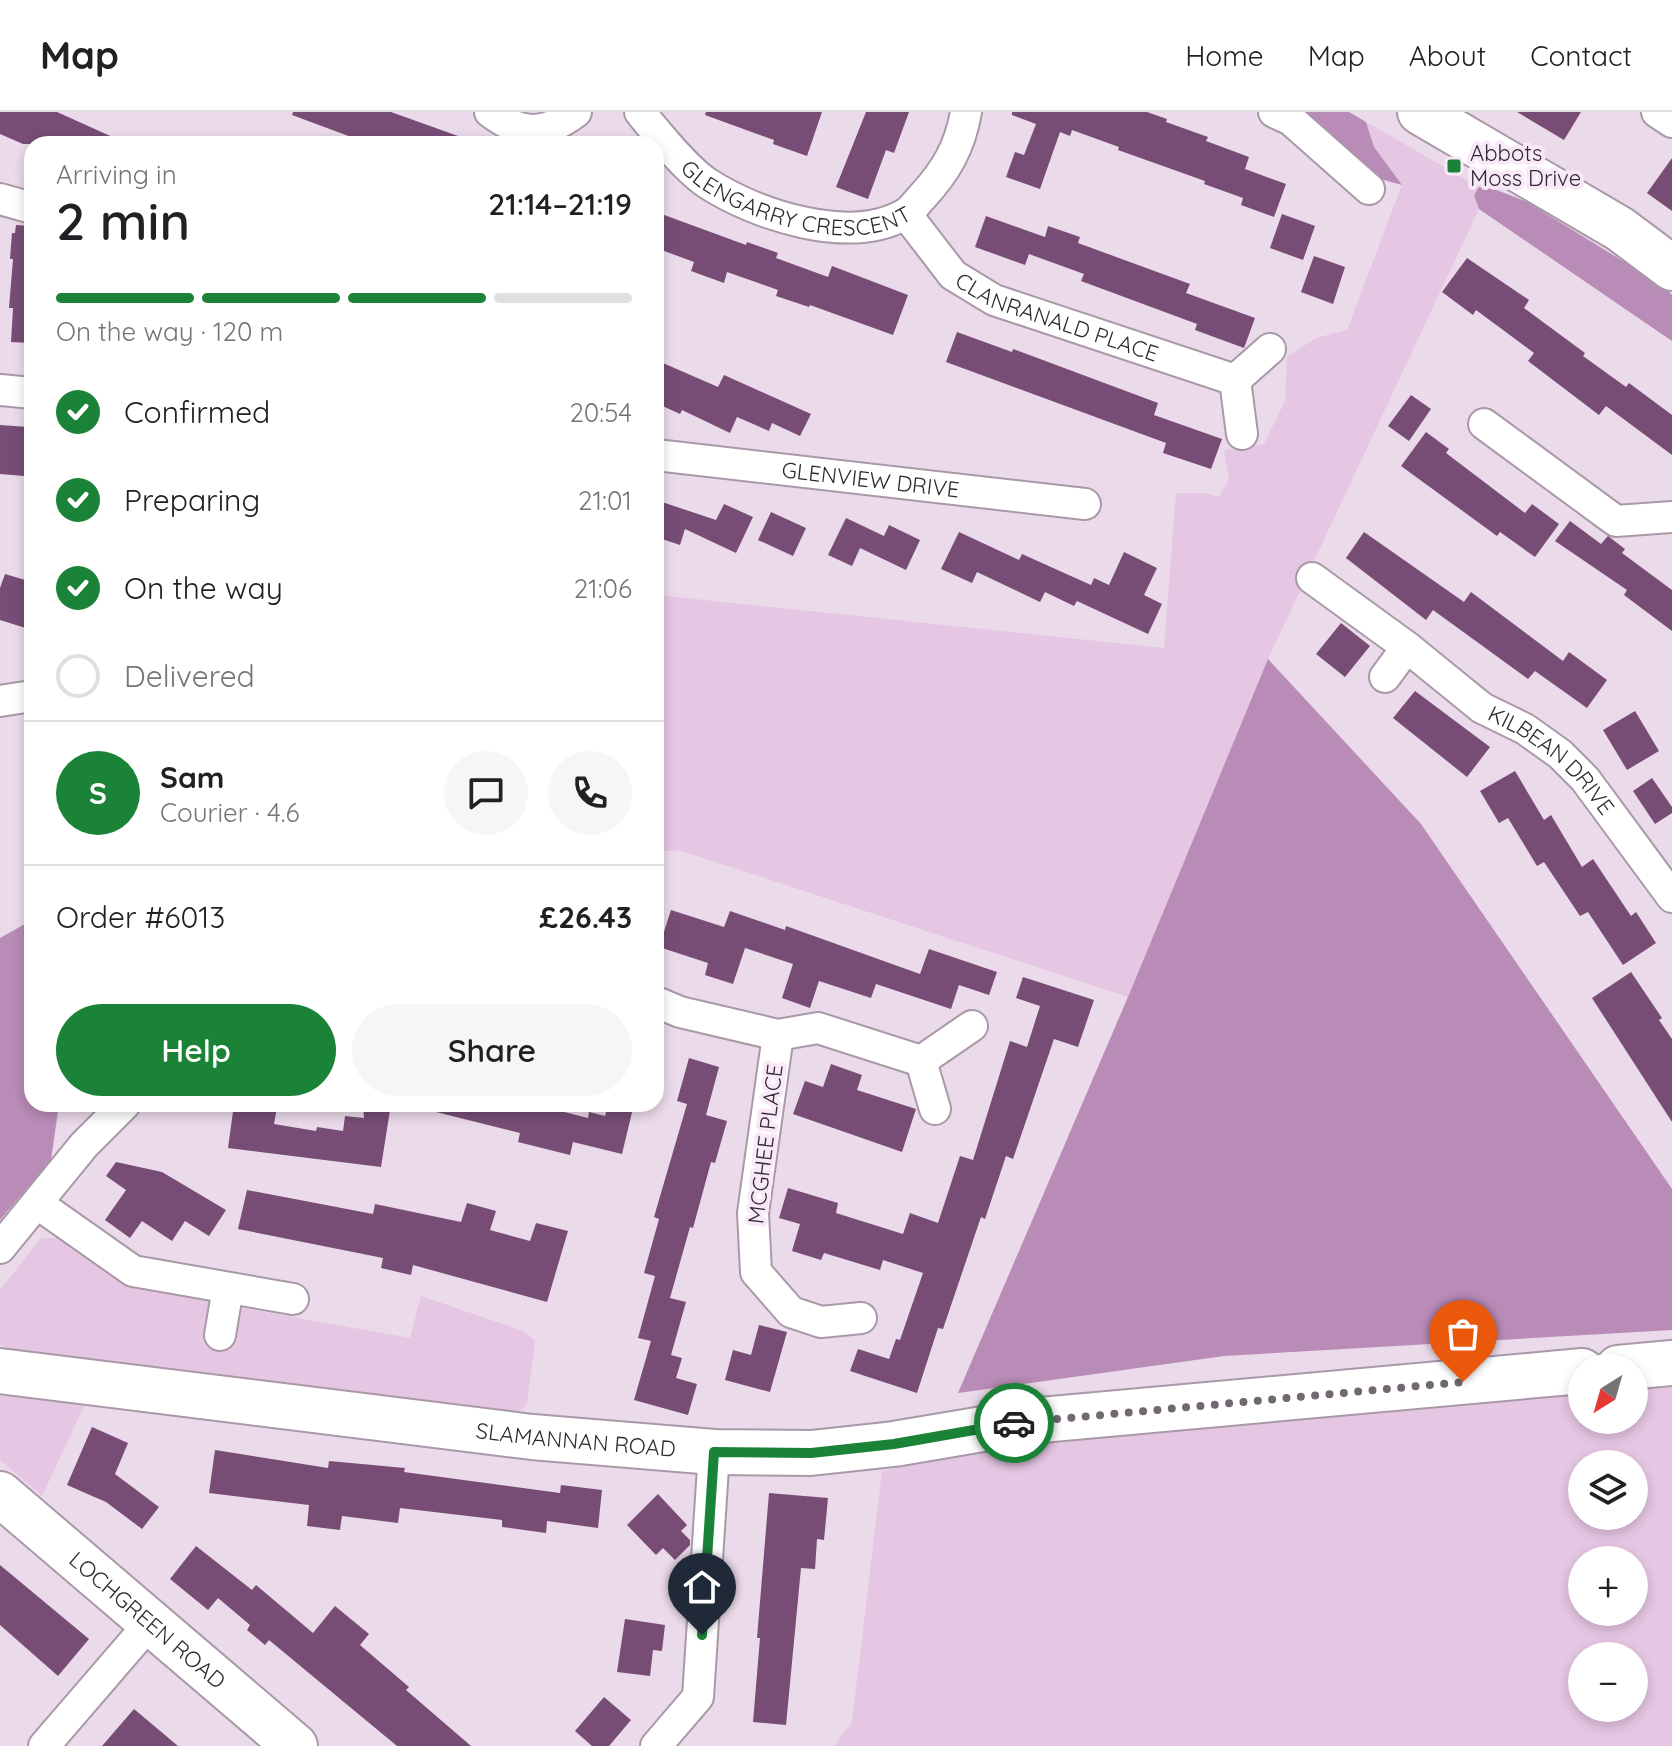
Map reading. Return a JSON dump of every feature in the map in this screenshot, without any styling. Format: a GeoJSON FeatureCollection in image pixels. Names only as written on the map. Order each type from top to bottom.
{"type":"FeatureCollection","features":[{"type":"Feature","properties":{"kind":"main road"},"geometry":{"type":"LineString","coordinates":[[1420,112],[1620,229],[1672,268]]}},
{"type":"Feature","properties":{"kind":"main road"},"geometry":{"type":"LineString","coordinates":[[1648,1365],[1672,1363]]}},
{"type":"Feature","properties":{"kind":"main road","name":"SLAMANNAN ROAD"},"geometry":{"type":"LineString","coordinates":[[0,1371],[532,1437],[714,1452],[811,1453],[894,1444],[1030,1421],[1568,1372]]}},
{"type":"Feature","properties":{"kind":"main road","name":"LOCHGREEN ROAD"},"geometry":{"type":"LineString","coordinates":[[0,1494],[295,1746]]}},
{"type":"Feature","properties":{"kind":"street"},"geometry":{"type":"LineString","coordinates":[[490,112],[520,129],[540,131],[557,126],[576,112]]}},
{"type":"Feature","properties":{"kind":"street","name":"GLENGARRY CRESCENT"},"geometry":{"type":"LineString","coordinates":[[640,112],[660,136]]}},
{"type":"Feature","properties":{"kind":"street","name":"GLENGARRY CRESCENT"},"geometry":{"type":"LineString","coordinates":[[664,141],[706,182],[760,209],[837,229],[870,226],[906,214],[937,181],[952,160],[966,112]]}},
{"type":"Feature","properties":{"kind":"street"},"geometry":{"type":"LineString","coordinates":[[1274,112],[1291,120],[1369,189]]}},
{"type":"Feature","properties":{"kind":"street"},"geometry":{"type":"LineString","coordinates":[[1657,112],[1672,122]]}},
{"type":"Feature","properties":{"kind":"street"},"geometry":{"type":"LineString","coordinates":[[0,199],[24,206]]}},
{"type":"Feature","properties":{"kind":"street","name":"CLANRANALD PLACE"},"geometry":{"type":"LineString","coordinates":[[906,214],[953,275],[994,300],[1235,380]]}},
{"type":"Feature","properties":{"kind":"street"},"geometry":{"type":"LineString","coordinates":[[1242,434],[1235,380],[1270,349]]}},
{"type":"Feature","properties":{"kind":"street"},"geometry":{"type":"LineString","coordinates":[[0,390],[24,392]]}},
{"type":"Feature","properties":{"kind":"street"},"geometry":{"type":"LineString","coordinates":[[1484,424],[1616,521],[1672,517]]}},
{"type":"Feature","properties":{"kind":"street","name":"GLENVIEW DRIVE"},"geometry":{"type":"LineString","coordinates":[[664,456],[1085,504]]}},
{"type":"Feature","properties":{"kind":"street","name":"KILBEAN DRIVE"},"geometry":{"type":"LineString","coordinates":[[1312,578],[1407,647],[1482,708],[1525,729],[1560,754],[1585,779],[1672,897]]}},
{"type":"Feature","properties":{"kind":"street"},"geometry":{"type":"LineString","coordinates":[[1385,677],[1407,647]]}},
{"type":"Feature","properties":{"kind":"street"},"geometry":{"type":"LineString","coordinates":[[0,701],[24,697]]}},
{"type":"Feature","properties":{"kind":"street"},"geometry":{"type":"LineString","coordinates":[[664,1005],[680,1012],[778,1035],[818,1028],[921,1061]]}},
{"type":"Feature","properties":{"kind":"street"},"geometry":{"type":"LineString","coordinates":[[921,1061],[972,1026]]}},
{"type":"Feature","properties":{"kind":"street","name":"MCGHEE PLACE"},"geometry":{"type":"LineString","coordinates":[[778,1035],[753,1213],[756,1272],[791,1312],[821,1322],[861,1318]]}},
{"type":"Feature","properties":{"kind":"street"},"geometry":{"type":"LineString","coordinates":[[921,1061],[935,1109]]}},
{"type":"Feature","properties":{"kind":"street"},"geometry":{"type":"LineString","coordinates":[[0,1248],[84,1145],[117,1112]]}},
{"type":"Feature","properties":{"kind":"street"},"geometry":{"type":"LineString","coordinates":[[38,1204],[133,1271],[293,1299]]}},
{"type":"Feature","properties":{"kind":"street"},"geometry":{"type":"LineString","coordinates":[[220,1335],[228,1288]]}},
{"type":"Feature","properties":{"kind":"street"},"geometry":{"type":"LineString","coordinates":[[656,1746],[698,1697],[714,1452]]}},
{"type":"Feature","properties":{"kind":"street"},"geometry":{"type":"LineString","coordinates":[[44,1746],[150,1623]]}},
{"type":"Feature","properties":{"kind":"shaded area"},"geometry":{"type":"Polygon","coordinates":[[[1297,112],[1349,112],[1366,122],[1374,147],[1402,185],[1373,177],[1297,112]]]}},
{"type":"Feature","properties":{"kind":"shaded area"},"geometry":{"type":"Polygon","coordinates":[[[1366,122],[1479,187],[1474,195],[1479,209],[1268,659],[1128,997],[679,850],[664,851],[664,596],[1164,648],[1176,493],[1204,493],[1219,497],[1229,479],[1224,450],[1264,444],[1285,401],[1287,357],[1316,338],[1347,330],[1402,185],[1374,147],[1366,122]]]}},
{"type":"Feature","properties":{"kind":"shaded area"},"geometry":{"type":"Polygon","coordinates":[[[1479,187],[1494,189],[1527,202],[1665,287],[1672,295],[1672,341],[1479,209],[1474,195],[1479,187]]]}},
{"type":"Feature","properties":{"kind":"shaded area"},"geometry":{"type":"Polygon","coordinates":[[[1268,659],[1421,824],[1672,1189],[1672,1330],[1224,1356],[958,1393],[1128,997],[1268,659]]]}},
{"type":"Feature","properties":{"kind":"shaded area"},"geometry":{"type":"Polygon","coordinates":[[[24,924],[24,1112],[58,1112],[51,1160],[0,1220],[0,938],[24,924]]]}},
{"type":"Feature","properties":{"kind":"shaded area"},"geometry":{"type":"Polygon","coordinates":[[[41,1238],[62,1238],[126,1285],[216,1301],[211,1337],[236,1341],[242,1308],[410,1338],[421,1296],[523,1331],[535,1341],[527,1403],[504,1418],[389,1398],[7,1349],[0,1344],[0,1290],[41,1238]]]}},
{"type":"Feature","properties":{"kind":"shaded area"},"geometry":{"type":"Polygon","coordinates":[[[1672,1387],[1672,1746],[834,1746],[852,1722],[882,1471],[1053,1438],[1568,1395],[1568,1434],[1648,1434],[1648,1389],[1672,1387]]]}},
{"type":"Feature","properties":{"kind":"shaded area"},"geometry":{"type":"Polygon","coordinates":[[[0,1395],[85,1404],[42,1496],[0,1460],[0,1395]]]}},
{"type":"Feature","properties":{"kind":"building"},"geometry":{"type":"Polygon","coordinates":[[[0,112],[57,112],[110,136],[24,136],[23,144],[0,134],[0,112]]]}},
{"type":"Feature","properties":{"kind":"building"},"geometry":{"type":"Polygon","coordinates":[[[293,112],[391,112],[458,136],[348,136],[292,115],[293,112]]]}},
{"type":"Feature","properties":{"kind":"building"},"geometry":{"type":"Polygon","coordinates":[[[706,112],[822,112],[807,156],[773,144],[774,140],[705,115],[706,112]]]}},
{"type":"Feature","properties":{"kind":"building"},"geometry":{"type":"Polygon","coordinates":[[[866,112],[909,112],[894,153],[886,150],[868,199],[836,187],[866,112]]]}},
{"type":"Feature","properties":{"kind":"building"},"geometry":{"type":"Polygon","coordinates":[[[1012,112],[1147,112],[1208,137],[1206,141],[1249,157],[1245,169],[1286,184],[1274,217],[1241,205],[1243,198],[1204,184],[1205,181],[1072,130],[1070,136],[1060,132],[1040,189],[1006,177],[1015,152],[1024,155],[1036,124],[1012,115],[1012,112]]]}},
{"type":"Feature","properties":{"kind":"building"},"geometry":{"type":"Polygon","coordinates":[[[1517,112],[1581,112],[1564,140],[1517,112]]]}},
{"type":"Feature","properties":{"kind":"building"},"geometry":{"type":"Polygon","coordinates":[[[1672,158],[1672,211],[1647,193],[1672,158]]]}},
{"type":"Feature","properties":{"kind":"building"},"geometry":{"type":"Polygon","coordinates":[[[1282,214],[1315,226],[1303,260],[1270,248],[1282,214]]]}},
{"type":"Feature","properties":{"kind":"building"},"geometry":{"type":"Polygon","coordinates":[[[664,215],[746,245],[747,242],[778,253],[776,258],[828,277],[832,266],[908,295],[893,335],[776,296],[778,290],[727,272],[724,283],[691,271],[694,262],[664,251],[664,215]]]}},
{"type":"Feature","properties":{"kind":"building"},"geometry":{"type":"Polygon","coordinates":[[[986,216],[1045,237],[1048,226],[1080,237],[1078,243],[1190,284],[1186,293],[1255,318],[1244,348],[1195,330],[1197,324],[1081,281],[1084,274],[1029,254],[1025,265],[975,247],[986,216]]]}},
{"type":"Feature","properties":{"kind":"building"},"geometry":{"type":"Polygon","coordinates":[[[16,225],[24,226],[24,343],[11,342],[13,308],[9,308],[13,259],[10,259],[12,233],[15,233],[16,225]]]}},
{"type":"Feature","properties":{"kind":"building"},"geometry":{"type":"Polygon","coordinates":[[[1314,256],[1345,267],[1333,304],[1301,292],[1314,256]]]}},
{"type":"Feature","properties":{"kind":"building"},"geometry":{"type":"Polygon","coordinates":[[[1467,258],[1529,300],[1524,308],[1585,353],[1583,356],[1626,387],[1629,383],[1672,415],[1672,455],[1606,406],[1599,415],[1528,361],[1534,353],[1476,310],[1473,315],[1442,292],[1467,258]]]}},
{"type":"Feature","properties":{"kind":"building"},"geometry":{"type":"Polygon","coordinates":[[[957,332],[1012,352],[1013,349],[1158,403],[1154,415],[1222,439],[1211,469],[1163,453],[1166,443],[946,362],[957,332]]]}},
{"type":"Feature","properties":{"kind":"building"},"geometry":{"type":"Polygon","coordinates":[[[664,363],[718,387],[724,375],[811,414],[800,436],[772,423],[769,431],[737,417],[730,433],[682,410],[680,414],[664,407],[664,363]]]}},
{"type":"Feature","properties":{"kind":"building"},"geometry":{"type":"Polygon","coordinates":[[[1411,395],[1431,409],[1409,441],[1388,426],[1411,395]]]}},
{"type":"Feature","properties":{"kind":"building"},"geometry":{"type":"Polygon","coordinates":[[[0,425],[24,427],[24,476],[0,474],[0,425]]]}},
{"type":"Feature","properties":{"kind":"building"},"geometry":{"type":"Polygon","coordinates":[[[1426,432],[1449,449],[1446,453],[1525,513],[1532,504],[1559,524],[1535,557],[1500,532],[1497,536],[1401,466],[1426,432]]]}},
{"type":"Feature","properties":{"kind":"building"},"geometry":{"type":"Polygon","coordinates":[[[664,503],[716,520],[724,504],[753,517],[736,553],[685,529],[680,545],[664,540],[664,503]]]}},
{"type":"Feature","properties":{"kind":"building"},"geometry":{"type":"Polygon","coordinates":[[[771,512],[806,528],[793,556],[758,540],[771,512]]]}},
{"type":"Feature","properties":{"kind":"building"},"geometry":{"type":"Polygon","coordinates":[[[846,518],[884,536],[889,525],[920,540],[906,570],[860,548],[852,566],[828,555],[846,518]]]}},
{"type":"Feature","properties":{"kind":"building"},"geometry":{"type":"Polygon","coordinates":[[[1570,521],[1601,544],[1608,536],[1625,549],[1622,553],[1672,590],[1672,631],[1624,595],[1627,590],[1555,541],[1570,521]]]}},
{"type":"Feature","properties":{"kind":"building"},"geometry":{"type":"Polygon","coordinates":[[[959,532],[1019,560],[1022,554],[1091,585],[1094,578],[1109,585],[1124,552],[1157,568],[1144,595],[1162,604],[1148,634],[1077,601],[1074,606],[1045,592],[1040,602],[977,572],[972,583],[941,569],[959,532]]]}},
{"type":"Feature","properties":{"kind":"building"},"geometry":{"type":"Polygon","coordinates":[[[1364,532],[1464,602],[1471,592],[1563,661],[1569,652],[1607,680],[1587,708],[1535,671],[1528,679],[1433,610],[1426,620],[1346,558],[1364,532]]]}},
{"type":"Feature","properties":{"kind":"building"},"geometry":{"type":"Polygon","coordinates":[[[5,574],[24,580],[24,628],[0,620],[0,588],[5,574]]]}},
{"type":"Feature","properties":{"kind":"building"},"geometry":{"type":"Polygon","coordinates":[[[1341,623],[1370,646],[1345,677],[1316,654],[1341,623]]]}},
{"type":"Feature","properties":{"kind":"building"},"geometry":{"type":"Polygon","coordinates":[[[1415,691],[1490,747],[1467,777],[1393,718],[1415,691]]]}},
{"type":"Feature","properties":{"kind":"building"},"geometry":{"type":"Polygon","coordinates":[[[1635,711],[1659,751],[1627,770],[1603,730],[1635,711]]]}},
{"type":"Feature","properties":{"kind":"building"},"geometry":{"type":"Polygon","coordinates":[[[1515,771],[1544,820],[1551,815],[1582,867],[1593,859],[1631,916],[1636,912],[1656,943],[1623,965],[1588,912],[1580,916],[1544,862],[1537,866],[1508,818],[1499,823],[1480,791],[1515,771]]]}},
{"type":"Feature","properties":{"kind":"building"},"geometry":{"type":"Polygon","coordinates":[[[1652,778],[1672,807],[1672,813],[1655,824],[1633,791],[1652,778]]]}},
{"type":"Feature","properties":{"kind":"building"},"geometry":{"type":"Polygon","coordinates":[[[671,910],[724,927],[730,911],[785,930],[786,926],[920,974],[929,949],[997,972],[989,995],[959,985],[951,1009],[876,984],[871,998],[819,981],[810,1008],[782,998],[793,964],[745,948],[733,984],[705,975],[708,963],[664,949],[664,932],[671,910]]]}},
{"type":"Feature","properties":{"kind":"building"},"geometry":{"type":"Polygon","coordinates":[[[1631,972],[1662,1018],[1659,1020],[1672,1039],[1672,1122],[1592,998],[1631,972]]]}},
{"type":"Feature","properties":{"kind":"building"},"geometry":{"type":"Polygon","coordinates":[[[1023,977],[1094,1000],[1078,1047],[1054,1039],[1013,1159],[1006,1156],[985,1219],[981,1217],[943,1329],[938,1328],[917,1393],[850,1371],[858,1349],[889,1359],[896,1339],[900,1340],[923,1273],[883,1260],[880,1270],[824,1253],[821,1260],[792,1251],[800,1224],[779,1218],[788,1188],[838,1203],[836,1213],[903,1234],[910,1213],[938,1223],[960,1156],[973,1160],[1010,1041],[1027,1047],[1040,1006],[1016,998],[1023,977]]]}},
{"type":"Feature","properties":{"kind":"building"},"geometry":{"type":"Polygon","coordinates":[[[689,1058],[719,1067],[706,1115],[727,1121],[715,1163],[711,1162],[693,1228],[690,1227],[670,1298],[686,1302],[671,1355],[682,1358],[676,1378],[697,1384],[688,1415],[634,1400],[651,1341],[638,1338],[655,1276],[644,1273],[659,1219],[654,1217],[687,1104],[677,1101],[689,1058]]]}},
{"type":"Feature","properties":{"kind":"building"},"geometry":{"type":"Polygon","coordinates":[[[831,1064],[862,1075],[857,1090],[916,1109],[902,1152],[793,1114],[805,1081],[823,1087],[831,1064]]]}},
{"type":"Feature","properties":{"kind":"building"},"geometry":{"type":"Polygon","coordinates":[[[233,1112],[276,1112],[274,1124],[316,1131],[317,1127],[343,1131],[345,1116],[364,1118],[364,1112],[390,1112],[381,1167],[228,1148],[233,1112]]]}},
{"type":"Feature","properties":{"kind":"building"},"geometry":{"type":"Polygon","coordinates":[[[436,1112],[564,1112],[588,1118],[589,1112],[605,1116],[606,1112],[632,1112],[622,1154],[573,1142],[570,1155],[518,1142],[520,1133],[436,1112]]]}},
{"type":"Feature","properties":{"kind":"building"},"geometry":{"type":"Polygon","coordinates":[[[116,1162],[162,1172],[226,1210],[209,1236],[185,1221],[172,1241],[142,1221],[130,1238],[105,1220],[126,1190],[106,1176],[116,1162]]]}},
{"type":"Feature","properties":{"kind":"building"},"geometry":{"type":"Polygon","coordinates":[[[247,1190],[373,1214],[375,1204],[461,1222],[467,1203],[496,1211],[490,1230],[530,1241],[536,1223],[568,1231],[547,1302],[413,1265],[411,1275],[381,1268],[383,1258],[238,1229],[247,1190]]]}},
{"type":"Feature","properties":{"kind":"building"},"geometry":{"type":"Polygon","coordinates":[[[759,1325],[787,1332],[770,1392],[725,1380],[733,1350],[751,1355],[759,1325]]]}},
{"type":"Feature","properties":{"kind":"building"},"geometry":{"type":"Polygon","coordinates":[[[92,1427],[128,1443],[115,1474],[159,1507],[142,1529],[106,1502],[67,1485],[92,1427]]]}},
{"type":"Feature","properties":{"kind":"building"},"geometry":{"type":"Polygon","coordinates":[[[215,1450],[328,1468],[329,1461],[405,1468],[404,1472],[560,1493],[561,1485],[602,1490],[598,1528],[547,1521],[546,1533],[502,1527],[502,1520],[400,1508],[398,1523],[342,1516],[340,1530],[307,1526],[309,1505],[209,1493],[215,1450]]]}},
{"type":"Feature","properties":{"kind":"building"},"geometry":{"type":"Polygon","coordinates":[[[769,1493],[828,1498],[824,1540],[817,1539],[815,1569],[801,1568],[786,1725],[753,1722],[769,1493]]]}},
{"type":"Feature","properties":{"kind":"building"},"geometry":{"type":"Polygon","coordinates":[[[658,1494],[687,1525],[681,1531],[690,1540],[690,1545],[675,1560],[663,1548],[656,1555],[627,1525],[658,1494]]]}},
{"type":"Feature","properties":{"kind":"building"},"geometry":{"type":"Polygon","coordinates":[[[196,1546],[252,1590],[256,1585],[313,1633],[335,1606],[369,1634],[360,1645],[471,1746],[397,1746],[269,1640],[265,1645],[247,1630],[250,1625],[218,1598],[208,1610],[170,1579],[196,1546]]]}},
{"type":"Feature","properties":{"kind":"building"},"geometry":{"type":"Polygon","coordinates":[[[0,1565],[89,1639],[58,1676],[0,1625],[0,1565]]]}},
{"type":"Feature","properties":{"kind":"building"},"geometry":{"type":"Polygon","coordinates":[[[625,1619],[665,1625],[662,1651],[653,1650],[650,1676],[617,1672],[625,1619]]]}},
{"type":"Feature","properties":{"kind":"building"},"geometry":{"type":"Polygon","coordinates":[[[604,1697],[631,1720],[609,1746],[592,1746],[575,1731],[604,1697]]]}},
{"type":"Feature","properties":{"kind":"building"},"geometry":{"type":"Polygon","coordinates":[[[134,1709],[178,1746],[102,1746],[134,1709]]]}},
{"type":"Feature","properties":{"kind":"way so far"},"geometry":{"type":"LineString","coordinates":[[1014,1423],[1463,1382]]}},
{"type":"Feature","properties":{"kind":"place","name":"Abbots Moss Drive"},"geometry":{"type":"Point","coordinates":[1454,166]}},
{"type":"Feature","properties":{"kind":"route"},"geometry":{"type":"LineString","coordinates":[[702,1635],[714,1452],[811,1453],[894,1444],[1014,1423]]}}]}
